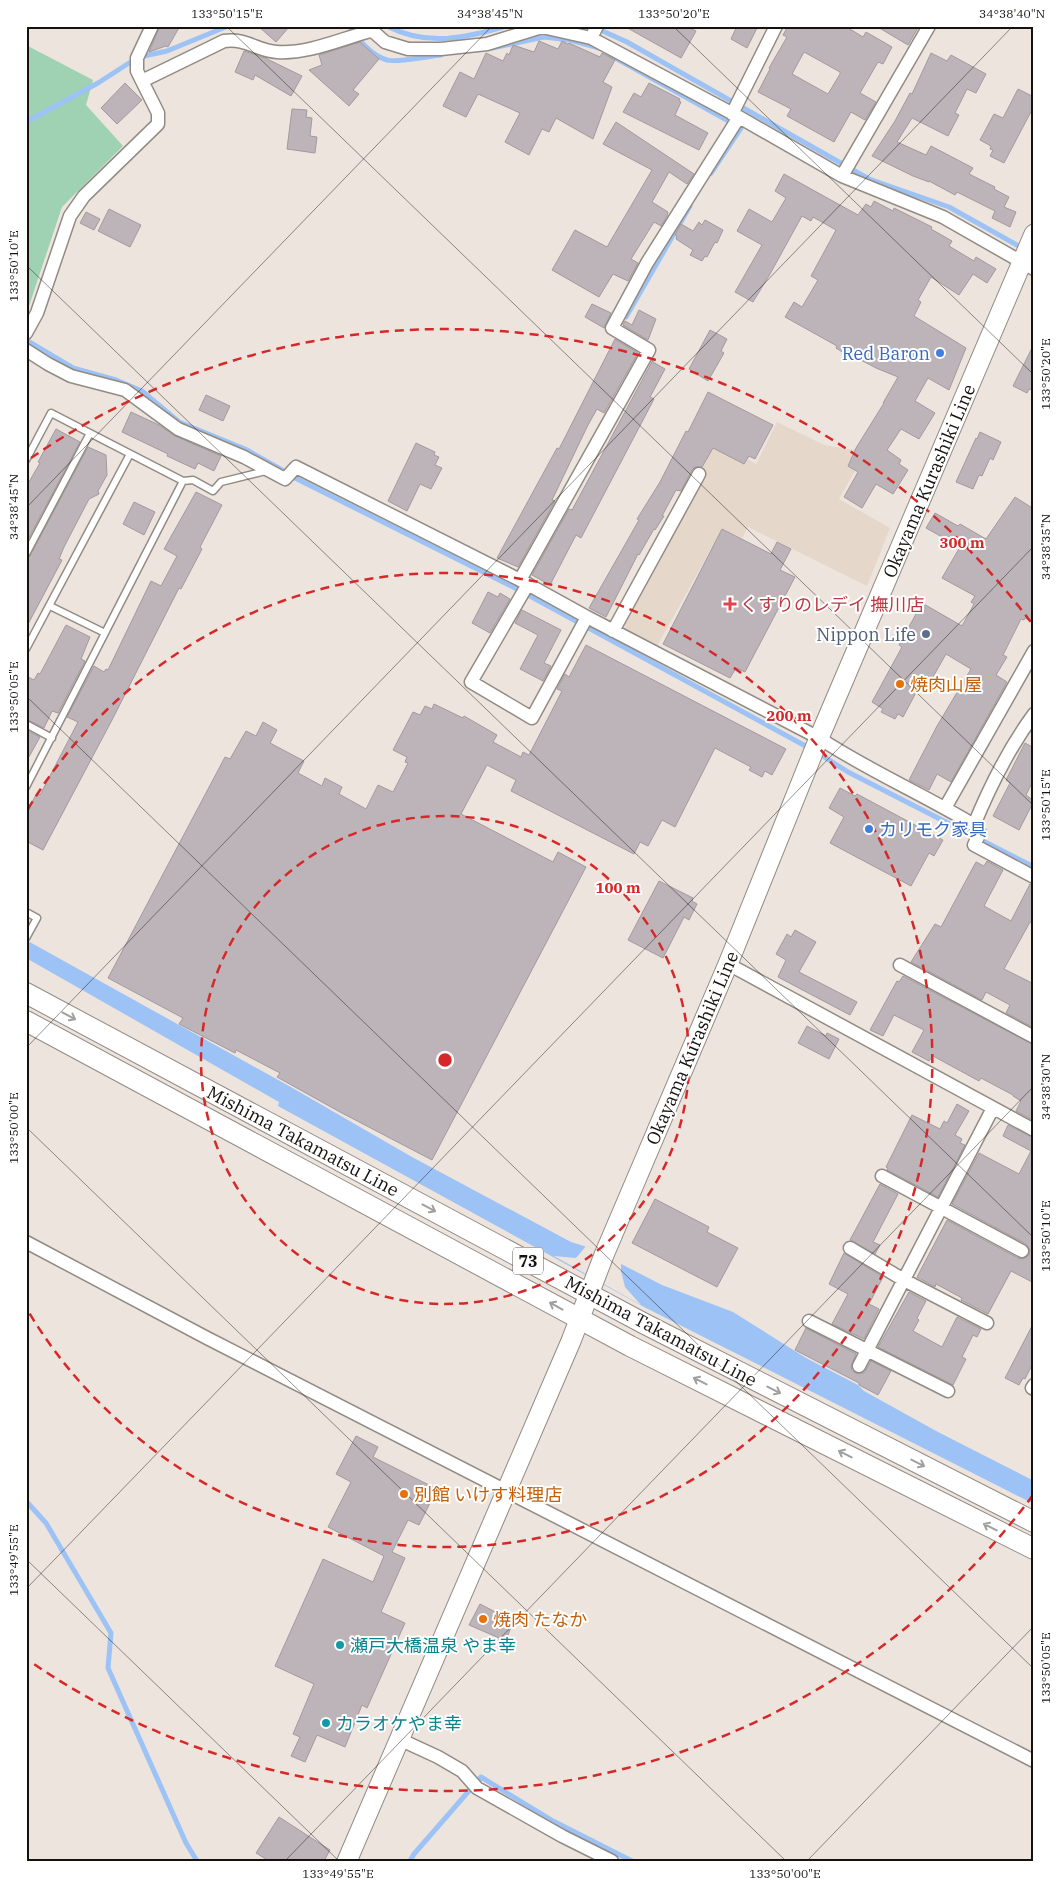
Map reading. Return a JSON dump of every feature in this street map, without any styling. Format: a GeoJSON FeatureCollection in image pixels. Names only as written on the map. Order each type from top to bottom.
{"type":"FeatureCollection","features":[{"type":"Feature","properties":{"kind":"main road","name":"Okayama Kurashiki Line"},"geometry":{"type":"LineString","coordinates":[[347,1861],[579,1319],[604,1255],[728,964],[816,745],[1029,253]]}},
{"type":"Feature","properties":{"kind":"main road","name":"Mishima Takamatsu Line"},"geometry":{"type":"LineString","coordinates":[[26,993],[592,1286],[642,1323],[1034,1522]]}},
{"type":"Feature","properties":{"kind":"main road","name":"Mishima Takamatsu Line"},"geometry":{"type":"LineString","coordinates":[[26,1021],[579,1319],[1034,1549]]}},
{"type":"Feature","properties":{"kind":"street"},"geometry":{"type":"LineString","coordinates":[[26,333],[37,313],[70,216],[84,196],[158,124],[158,113],[137,71],[137,58],[152,26]]}},
{"type":"Feature","properties":{"kind":"street"},"geometry":{"type":"LineString","coordinates":[[584,622],[532,718],[471,682],[524,587],[650,350],[612,328],[647,263],[735,115],[776,26]]}},
{"type":"Feature","properties":{"kind":"street"},"geometry":{"type":"LineString","coordinates":[[846,169],[929,26]]}},
{"type":"Feature","properties":{"kind":"street"},"geometry":{"type":"LineString","coordinates":[[142,81],[224,41],[237,39],[274,52],[295,52],[362,32],[385,42],[408,48],[441,49],[487,44],[542,27],[594,32],[735,115],[943,217],[1029,253]]}},
{"type":"Feature","properties":{"kind":"street"},"geometry":{"type":"LineString","coordinates":[[26,350],[71,376],[125,390],[178,429],[244,457],[286,479],[296,467],[524,587],[584,622],[613,631],[816,745],[862,765],[945,808],[976,834]]}},
{"type":"Feature","properties":{"kind":"street"},"geometry":{"type":"LineString","coordinates":[[613,631],[700,474]]}},
{"type":"Feature","properties":{"kind":"street"},"geometry":{"type":"LineString","coordinates":[[945,808],[1034,651]]}},
{"type":"Feature","properties":{"kind":"street"},"geometry":{"type":"LineString","coordinates":[[1034,714],[1017,736],[994,780],[974,845],[1034,877]]}},
{"type":"Feature","properties":{"kind":"street"},"geometry":{"type":"LineString","coordinates":[[728,964],[1034,1130]]}},
{"type":"Feature","properties":{"kind":"street"},"geometry":{"type":"LineString","coordinates":[[900,966],[1034,1037]]}},
{"type":"Feature","properties":{"kind":"street"},"geometry":{"type":"LineString","coordinates":[[859,1366],[993,1108]]}},
{"type":"Feature","properties":{"kind":"street"},"geometry":{"type":"LineString","coordinates":[[882,1176],[1022,1251]]}},
{"type":"Feature","properties":{"kind":"street"},"geometry":{"type":"LineString","coordinates":[[26,1242],[207,1338],[506,1492],[1034,1761]]}},
{"type":"Feature","properties":{"kind":"street"},"geometry":{"type":"LineString","coordinates":[[850,1248],[904,1280],[987,1323]]}},
{"type":"Feature","properties":{"kind":"street"},"geometry":{"type":"LineString","coordinates":[[809,1320],[948,1391]]}},
{"type":"Feature","properties":{"kind":"street"},"geometry":{"type":"LineString","coordinates":[[399,1739],[438,1757],[462,1772],[474,1784],[562,1836],[612,1861]]}},
{"type":"Feature","properties":{"kind":"lane"},"geometry":{"type":"LineString","coordinates":[[26,460],[51,413],[183,482],[193,480],[213,491],[221,482],[269,470]]}},
{"type":"Feature","properties":{"kind":"lane"},"geometry":{"type":"LineString","coordinates":[[26,554],[90,433]]}},
{"type":"Feature","properties":{"kind":"lane"},"geometry":{"type":"LineString","coordinates":[[26,649],[130,454]]}},
{"type":"Feature","properties":{"kind":"lane"},"geometry":{"type":"LineString","coordinates":[[26,788],[183,482]]}},
{"type":"Feature","properties":{"kind":"lane"},"geometry":{"type":"LineString","coordinates":[[50,606],[105,633]]}},
{"type":"Feature","properties":{"kind":"lane"},"geometry":{"type":"LineString","coordinates":[[26,724],[52,738]]}},
{"type":"Feature","properties":{"kind":"lane"},"geometry":{"type":"LineString","coordinates":[[26,912],[37,918],[26,938]]}},
{"type":"Feature","properties":{"kind":"shaded area"},"geometry":{"type":"Polygon","coordinates":[[[777,422],[824,445],[855,450],[864,455],[839,499],[890,528],[867,586],[748,527],[742,538],[722,529],[656,648],[627,632],[623,623],[706,472],[701,469],[716,442],[756,464],[777,422]]]}},
{"type":"Feature","properties":{"kind":"green space"},"geometry":{"type":"Polygon","coordinates":[[[26,45],[93,80],[86,105],[123,146],[62,207],[26,315],[26,45]]]}},
{"type":"Feature","properties":{"kind":"water"},"geometry":{"type":"Polygon","coordinates":[[[26,940],[289,1086],[412,1157],[571,1242],[590,1248],[662,1285],[733,1312],[806,1358],[858,1385],[864,1391],[938,1432],[1034,1481],[1034,1504],[646,1308],[278,1106],[279,1102],[26,958],[26,940]]]}},
{"type":"Feature","properties":{"kind":"pier"},"geometry":{"type":"Polygon","coordinates":[[[586,1246],[621,1263],[625,1287],[641,1305],[554,1256],[576,1258],[586,1246]]]}},
{"type":"Feature","properties":{"kind":"building"},"geometry":{"type":"Polygon","coordinates":[[[160,26],[180,26],[168,47],[149,52],[160,26]]]}},
{"type":"Feature","properties":{"kind":"building"},"geometry":{"type":"Polygon","coordinates":[[[258,26],[290,26],[276,42],[258,26]]]}},
{"type":"Feature","properties":{"kind":"building"},"geometry":{"type":"Polygon","coordinates":[[[624,26],[686,26],[696,31],[681,58],[624,26]]]}},
{"type":"Feature","properties":{"kind":"building"},"geometry":{"type":"Polygon","coordinates":[[[737,26],[758,26],[747,48],[731,39],[737,26]]]}},
{"type":"Feature","properties":{"kind":"building"},"geometry":{"type":"Polygon","coordinates":[[[788,26],[845,26],[863,37],[866,32],[892,47],[883,64],[878,62],[860,93],[876,102],[865,120],[851,112],[834,142],[787,116],[791,109],[758,92],[787,37],[783,35],[788,26]],[[804,52],[792,74],[828,94],[840,72],[804,52]]]}},
{"type":"Feature","properties":{"kind":"building"},"geometry":{"type":"Polygon","coordinates":[[[876,26],[919,26],[908,45],[876,26]]]}},
{"type":"Feature","properties":{"kind":"building"},"geometry":{"type":"Polygon","coordinates":[[[539,41],[558,49],[562,41],[600,57],[602,53],[615,60],[603,82],[612,87],[593,139],[556,118],[549,132],[542,129],[529,155],[505,142],[520,113],[478,94],[466,117],[443,106],[460,72],[474,79],[486,53],[503,61],[507,53],[509,55],[513,45],[534,52],[539,41]]]}},
{"type":"Feature","properties":{"kind":"building"},"geometry":{"type":"Polygon","coordinates":[[[360,42],[379,59],[353,90],[359,94],[349,106],[309,70],[322,65],[319,55],[360,42]]]}},
{"type":"Feature","properties":{"kind":"building"},"geometry":{"type":"Polygon","coordinates":[[[244,51],[265,58],[302,76],[291,96],[255,75],[253,80],[235,72],[244,51]]]}},
{"type":"Feature","properties":{"kind":"building"},"geometry":{"type":"Polygon","coordinates":[[[931,53],[947,61],[951,55],[986,74],[976,93],[967,89],[955,113],[959,115],[948,136],[912,118],[897,142],[926,155],[931,146],[973,168],[969,174],[995,187],[994,189],[1009,197],[1004,207],[1016,212],[1010,227],[992,218],[995,211],[957,192],[955,195],[929,181],[913,176],[872,156],[895,121],[910,93],[912,94],[931,53]]]}},
{"type":"Feature","properties":{"kind":"building"},"geometry":{"type":"Polygon","coordinates":[[[125,83],[142,100],[117,124],[101,108],[125,83]]]}},
{"type":"Feature","properties":{"kind":"building"},"geometry":{"type":"Polygon","coordinates":[[[649,83],[680,99],[679,101],[681,102],[675,115],[708,133],[699,150],[623,112],[634,93],[641,97],[649,83]]]}},
{"type":"Feature","properties":{"kind":"building"},"geometry":{"type":"Polygon","coordinates":[[[1018,89],[1034,97],[1034,106],[1004,163],[990,156],[993,150],[990,149],[991,146],[980,140],[994,114],[1003,118],[1018,89]]]}},
{"type":"Feature","properties":{"kind":"building"},"geometry":{"type":"Polygon","coordinates":[[[292,109],[307,110],[306,117],[312,118],[310,136],[317,137],[315,153],[287,149],[292,109]]]}},
{"type":"Feature","properties":{"kind":"building"},"geometry":{"type":"Polygon","coordinates":[[[616,122],[694,174],[687,184],[669,172],[652,202],[668,212],[667,216],[661,226],[654,222],[631,259],[638,263],[628,281],[613,274],[599,297],[552,270],[575,230],[607,247],[652,170],[603,144],[616,122]]]}},
{"type":"Feature","properties":{"kind":"building"},"geometry":{"type":"Polygon","coordinates":[[[784,174],[858,215],[866,204],[871,207],[874,201],[893,211],[894,208],[932,227],[931,229],[952,241],[949,246],[974,261],[976,257],[996,269],[987,283],[973,274],[959,295],[931,277],[918,300],[921,302],[914,316],[966,348],[949,390],[928,378],[915,401],[935,413],[919,439],[901,429],[887,450],[901,460],[899,464],[908,470],[893,494],[876,484],[862,508],[844,497],[858,472],[848,466],[856,448],[898,377],[853,356],[852,358],[836,348],[837,346],[785,317],[794,302],[802,307],[818,280],[811,276],[836,230],[813,217],[811,221],[802,216],[753,302],[735,292],[762,245],[737,231],[749,209],[772,222],[786,198],[775,191],[784,174]]]}},
{"type":"Feature","properties":{"kind":"building"},"geometry":{"type":"Polygon","coordinates":[[[109,209],[141,225],[130,247],[98,231],[109,209]]]}},
{"type":"Feature","properties":{"kind":"building"},"geometry":{"type":"Polygon","coordinates":[[[86,212],[100,219],[94,230],[80,223],[86,212]]]}},
{"type":"Feature","properties":{"kind":"building"},"geometry":{"type":"Polygon","coordinates":[[[705,220],[723,230],[717,243],[715,242],[707,257],[705,256],[702,261],[690,255],[693,250],[676,239],[677,236],[675,235],[681,224],[693,231],[699,222],[702,225],[705,220]]]}},
{"type":"Feature","properties":{"kind":"building"},"geometry":{"type":"Polygon","coordinates":[[[592,304],[611,313],[604,328],[585,317],[592,304]]]}},
{"type":"Feature","properties":{"kind":"building"},"geometry":{"type":"Polygon","coordinates":[[[639,310],[656,319],[648,340],[623,325],[625,321],[632,325],[639,310]]]}},
{"type":"Feature","properties":{"kind":"building"},"geometry":{"type":"Polygon","coordinates":[[[710,330],[727,339],[721,351],[724,353],[708,381],[689,369],[710,330]]]}},
{"type":"Feature","properties":{"kind":"building"},"geometry":{"type":"Polygon","coordinates":[[[615,339],[638,353],[604,413],[597,409],[588,425],[552,500],[555,501],[518,567],[497,558],[557,448],[559,449],[615,339]]]}},
{"type":"Feature","properties":{"kind":"building"},"geometry":{"type":"Polygon","coordinates":[[[1034,344],[1034,391],[1029,389],[1027,393],[1013,386],[1034,344]]]}},
{"type":"Feature","properties":{"kind":"building"},"geometry":{"type":"Polygon","coordinates":[[[653,360],[653,362],[665,369],[650,397],[654,399],[581,538],[576,535],[550,585],[532,575],[569,509],[572,510],[653,360]]]}},
{"type":"Feature","properties":{"kind":"building"},"geometry":{"type":"Polygon","coordinates":[[[708,392],[773,425],[755,459],[749,456],[744,464],[713,448],[702,467],[695,467],[692,470],[681,491],[676,490],[662,516],[664,516],[638,554],[606,617],[589,608],[639,520],[637,519],[660,482],[686,431],[688,432],[708,392]]]}},
{"type":"Feature","properties":{"kind":"building"},"geometry":{"type":"Polygon","coordinates":[[[206,395],[230,406],[223,421],[199,410],[206,395]]]}},
{"type":"Feature","properties":{"kind":"building"},"geometry":{"type":"Polygon","coordinates":[[[131,412],[159,425],[175,436],[221,456],[214,471],[198,463],[195,469],[122,432],[131,412]]]}},
{"type":"Feature","properties":{"kind":"building"},"geometry":{"type":"Polygon","coordinates":[[[56,429],[80,442],[26,543],[26,487],[56,429]]]}},
{"type":"Feature","properties":{"kind":"building"},"geometry":{"type":"Polygon","coordinates":[[[980,432],[1001,442],[993,460],[990,458],[982,476],[979,475],[973,489],[956,482],[980,432]]]}},
{"type":"Feature","properties":{"kind":"building"},"geometry":{"type":"Polygon","coordinates":[[[416,443],[435,452],[434,455],[439,457],[435,465],[442,468],[431,489],[420,484],[407,511],[388,501],[416,443]]]}},
{"type":"Feature","properties":{"kind":"building"},"geometry":{"type":"Polygon","coordinates":[[[88,447],[106,455],[107,475],[98,491],[99,494],[89,499],[64,547],[59,559],[62,560],[26,628],[26,559],[30,556],[88,447]]]}},
{"type":"Feature","properties":{"kind":"building"},"geometry":{"type":"Polygon","coordinates":[[[196,492],[222,505],[200,547],[202,549],[181,589],[179,588],[43,850],[26,841],[26,813],[37,793],[40,795],[78,722],[67,717],[94,666],[104,672],[106,669],[108,670],[151,581],[161,586],[177,556],[164,549],[196,492]]]}},
{"type":"Feature","properties":{"kind":"building"},"geometry":{"type":"Polygon","coordinates":[[[1015,497],[1034,509],[1034,623],[1025,618],[1024,620],[1021,619],[1003,655],[1007,657],[996,675],[1007,682],[951,782],[937,774],[929,790],[909,780],[937,726],[971,669],[946,654],[925,691],[919,687],[903,717],[898,714],[895,719],[881,712],[883,709],[872,702],[902,647],[899,645],[922,603],[962,626],[974,604],[971,602],[975,596],[942,578],[960,547],[926,528],[935,513],[958,526],[960,524],[986,539],[1015,497]]]}},
{"type":"Feature","properties":{"kind":"building"},"geometry":{"type":"Polygon","coordinates":[[[134,502],[155,512],[144,535],[123,524],[134,502]]]}},
{"type":"Feature","properties":{"kind":"building"},"geometry":{"type":"Polygon","coordinates":[[[722,529],[771,554],[777,542],[791,549],[780,570],[795,577],[745,672],[736,668],[730,678],[663,644],[722,529]]]}},
{"type":"Feature","properties":{"kind":"building"},"geometry":{"type":"Polygon","coordinates":[[[488,592],[498,597],[500,593],[510,599],[490,633],[472,623],[488,592]]]}},
{"type":"Feature","properties":{"kind":"building"},"geometry":{"type":"Polygon","coordinates":[[[522,610],[561,630],[544,663],[551,666],[543,681],[520,669],[538,635],[515,623],[522,610]]]}},
{"type":"Feature","properties":{"kind":"building"},"geometry":{"type":"Polygon","coordinates":[[[66,625],[90,637],[81,659],[85,661],[58,713],[52,711],[44,728],[26,719],[26,676],[34,680],[38,673],[40,674],[66,625]]]}},
{"type":"Feature","properties":{"kind":"building"},"geometry":{"type":"Polygon","coordinates":[[[586,645],[786,749],[772,775],[765,771],[762,777],[749,770],[751,767],[715,748],[675,827],[662,820],[648,846],[640,842],[634,854],[511,791],[516,780],[487,765],[461,814],[553,862],[558,852],[586,867],[432,1160],[277,1077],[280,1073],[236,1050],[235,1053],[179,1024],[183,1018],[108,978],[225,757],[230,759],[246,731],[256,736],[263,722],[277,730],[270,743],[304,761],[298,773],[322,786],[325,778],[342,787],[339,794],[366,809],[378,785],[393,792],[408,763],[405,762],[407,757],[393,750],[413,712],[420,715],[425,706],[432,709],[434,704],[463,718],[464,716],[497,735],[493,742],[521,757],[523,752],[529,755],[562,691],[557,689],[565,674],[569,677],[586,645]]]}},
{"type":"Feature","properties":{"kind":"building"},"geometry":{"type":"Polygon","coordinates":[[[26,730],[40,737],[26,762],[26,730]]]}},
{"type":"Feature","properties":{"kind":"building"},"geometry":{"type":"Polygon","coordinates":[[[1025,743],[1034,748],[1034,779],[1026,795],[1034,801],[1019,830],[993,816],[1010,783],[1006,780],[1025,743]]]}},
{"type":"Feature","properties":{"kind":"building"},"geometry":{"type":"Polygon","coordinates":[[[840,788],[855,796],[857,794],[943,840],[934,856],[929,853],[911,886],[830,843],[844,817],[829,808],[840,788]]]}},
{"type":"Feature","properties":{"kind":"building"},"geometry":{"type":"Polygon","coordinates":[[[987,861],[1003,870],[984,906],[1011,921],[1030,884],[1034,885],[1034,924],[1030,922],[1004,969],[1034,984],[1034,1028],[1006,1013],[1010,1005],[986,992],[982,1000],[911,962],[935,924],[941,927],[976,862],[984,866],[987,861]]]}},
{"type":"Feature","properties":{"kind":"building"},"geometry":{"type":"Polygon","coordinates":[[[659,881],[693,898],[692,901],[697,904],[689,920],[684,917],[663,958],[628,940],[659,881]]]}},
{"type":"Feature","properties":{"kind":"building"},"geometry":{"type":"Polygon","coordinates":[[[795,930],[816,942],[799,972],[857,1002],[850,1015],[778,977],[786,960],[776,954],[787,934],[791,937],[795,930]]]}},
{"type":"Feature","properties":{"kind":"building"},"geometry":{"type":"Polygon","coordinates":[[[903,976],[1034,1045],[1034,1121],[1016,1111],[1021,1101],[1013,1095],[981,1078],[979,1081],[933,1056],[929,1061],[912,1052],[924,1030],[894,1015],[883,1036],[870,1030],[897,981],[899,982],[903,976]]]}},
{"type":"Feature","properties":{"kind":"building"},"geometry":{"type":"Polygon","coordinates":[[[807,1026],[826,1036],[827,1033],[839,1039],[829,1059],[798,1043],[807,1026]]]}},
{"type":"Feature","properties":{"kind":"building"},"geometry":{"type":"Polygon","coordinates":[[[957,1104],[969,1111],[955,1135],[962,1139],[960,1143],[965,1145],[938,1197],[887,1170],[888,1168],[886,1167],[912,1115],[940,1129],[944,1121],[947,1123],[957,1104]]]}},
{"type":"Feature","properties":{"kind":"building"},"geometry":{"type":"Polygon","coordinates":[[[1008,1125],[1034,1138],[1034,1283],[1011,1271],[988,1314],[936,1284],[935,1287],[917,1277],[947,1220],[1018,1258],[1023,1259],[1029,1255],[1030,1250],[1026,1244],[952,1204],[979,1153],[1019,1174],[1031,1151],[1003,1136],[1008,1125]]]}},
{"type":"Feature","properties":{"kind":"building"},"geometry":{"type":"Polygon","coordinates":[[[880,1184],[898,1194],[873,1242],[880,1245],[875,1254],[850,1240],[880,1184]]]}},
{"type":"Feature","properties":{"kind":"building"},"geometry":{"type":"Polygon","coordinates":[[[655,1199],[709,1227],[707,1232],[738,1248],[717,1287],[632,1243],[655,1199]]]}},
{"type":"Feature","properties":{"kind":"building"},"geometry":{"type":"Polygon","coordinates":[[[844,1253],[883,1277],[869,1304],[879,1309],[864,1339],[832,1324],[848,1294],[829,1284],[844,1253]]]}},
{"type":"Feature","properties":{"kind":"building"},"geometry":{"type":"Polygon","coordinates":[[[909,1292],[926,1301],[913,1331],[942,1347],[957,1317],[981,1329],[977,1337],[973,1335],[962,1357],[966,1359],[953,1385],[878,1347],[909,1292]]]}},
{"type":"Feature","properties":{"kind":"building"},"geometry":{"type":"Polygon","coordinates":[[[1034,1322],[1034,1361],[1025,1379],[1023,1378],[1019,1385],[1005,1378],[1034,1322]]]}},
{"type":"Feature","properties":{"kind":"building"},"geometry":{"type":"Polygon","coordinates":[[[806,1328],[856,1354],[851,1366],[852,1371],[864,1373],[871,1361],[891,1371],[878,1395],[795,1350],[806,1328]]]}},
{"type":"Feature","properties":{"kind":"building"},"geometry":{"type":"Polygon","coordinates":[[[356,1436],[378,1447],[373,1457],[437,1489],[419,1525],[408,1520],[392,1552],[405,1558],[381,1612],[405,1623],[367,1708],[362,1705],[345,1747],[317,1735],[305,1762],[291,1756],[300,1737],[293,1734],[314,1684],[275,1666],[323,1559],[373,1582],[384,1556],[328,1527],[351,1482],[336,1474],[356,1436]]]}},
{"type":"Feature","properties":{"kind":"building"},"geometry":{"type":"Polygon","coordinates":[[[480,1604],[513,1621],[506,1641],[469,1625],[480,1604]]]}},
{"type":"Feature","properties":{"kind":"building"},"geometry":{"type":"Polygon","coordinates":[[[279,1817],[330,1850],[324,1861],[269,1861],[256,1853],[279,1817]]]}},
{"type":"Feature","properties":{"kind":"waterway"},"geometry":{"type":"LineString","coordinates":[[144,56],[167,51],[228,26]]}},
{"type":"Feature","properties":{"kind":"waterway"},"geometry":{"type":"LineString","coordinates":[[349,26],[370,51],[387,60],[405,60],[441,55]]}},
{"type":"Feature","properties":{"kind":"waterway"},"geometry":{"type":"LineString","coordinates":[[387,26],[402,33],[432,38],[461,37],[506,26]]}},
{"type":"Feature","properties":{"kind":"waterway"},"geometry":{"type":"LineString","coordinates":[[596,28],[627,42],[869,179],[949,207],[1024,249]]}},
{"type":"Feature","properties":{"kind":"waterway"},"geometry":{"type":"LineString","coordinates":[[492,48],[544,37],[570,40],[599,48]]}},
{"type":"Feature","properties":{"kind":"waterway"},"geometry":{"type":"LineString","coordinates":[[610,55],[741,128],[711,173]]}},
{"type":"Feature","properties":{"kind":"waterway"},"geometry":{"type":"LineString","coordinates":[[26,122],[98,83],[129,63]]}},
{"type":"Feature","properties":{"kind":"waterway"},"geometry":{"type":"LineString","coordinates":[[626,317],[690,206]]}},
{"type":"Feature","properties":{"kind":"waterway"},"geometry":{"type":"LineString","coordinates":[[26,340],[73,368],[116,380],[142,391],[179,422],[245,449],[282,470]]}},
{"type":"Feature","properties":{"kind":"waterway"},"geometry":{"type":"LineString","coordinates":[[289,475],[517,589],[811,749]]}},
{"type":"Feature","properties":{"kind":"waterway"},"geometry":{"type":"LineString","coordinates":[[818,753],[848,772],[1034,867]]}},
{"type":"Feature","properties":{"kind":"waterway"},"geometry":{"type":"LineString","coordinates":[[26,1501],[46,1523],[111,1633],[108,1668],[186,1843],[197,1861]]}},
{"type":"Feature","properties":{"kind":"waterway"},"geometry":{"type":"LineString","coordinates":[[410,1861],[481,1777],[551,1820],[632,1861]]}},
{"type":"Feature","properties":{"kind":"place","name":"Red Baron"},"geometry":{"type":"Point","coordinates":[940,353]}},
{"type":"Feature","properties":{"kind":"place","name":"くすりのレデイ 撫川店"},"geometry":{"type":"Point","coordinates":[730,604]}},
{"type":"Feature","properties":{"kind":"place","name":"Nippon Life"},"geometry":{"type":"Point","coordinates":[926,634]}},
{"type":"Feature","properties":{"kind":"place","name":"焼肉山屋"},"geometry":{"type":"Point","coordinates":[900,684]}},
{"type":"Feature","properties":{"kind":"place","name":"カリモク家具"},"geometry":{"type":"Point","coordinates":[869,829]}},
{"type":"Feature","properties":{"kind":"place","name":"別館 いけす料理店"},"geometry":{"type":"Point","coordinates":[404,1494]}},
{"type":"Feature","properties":{"kind":"place","name":"焼肉 たなか"},"geometry":{"type":"Point","coordinates":[483,1619]}},
{"type":"Feature","properties":{"kind":"place","name":"瀬戸大橋温泉 やま幸"},"geometry":{"type":"Point","coordinates":[340,1645]}},
{"type":"Feature","properties":{"kind":"place","name":"カラオケやま幸"},"geometry":{"type":"Point","coordinates":[326,1723]}}]}
